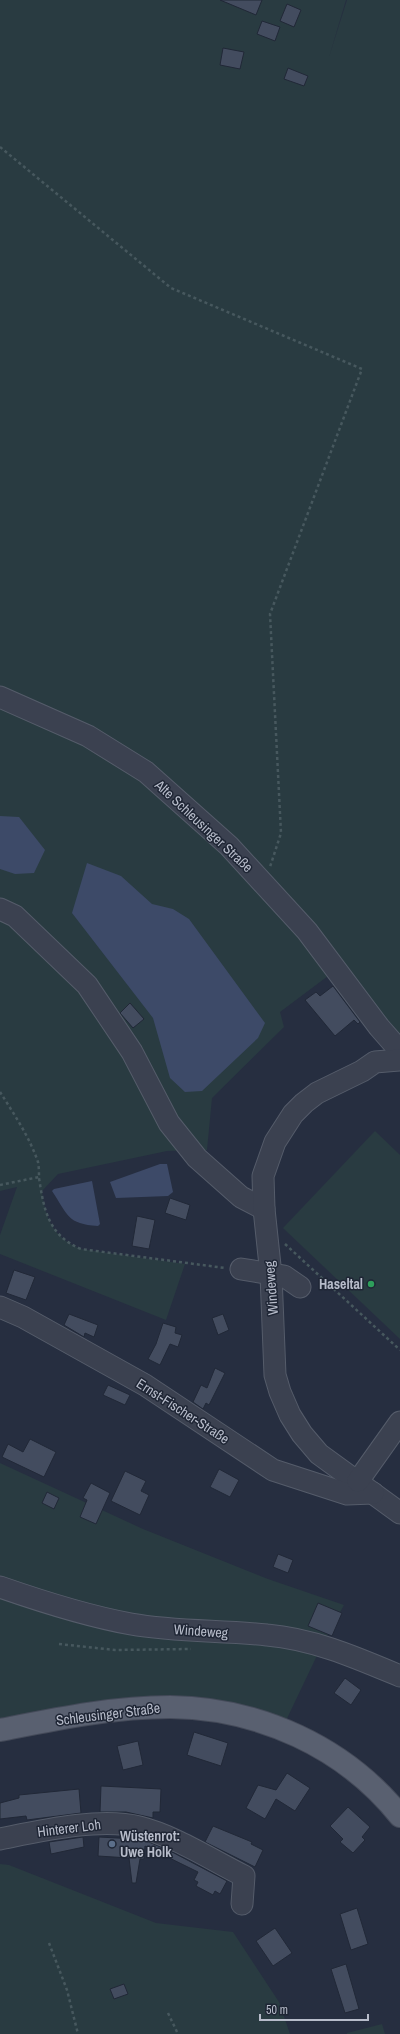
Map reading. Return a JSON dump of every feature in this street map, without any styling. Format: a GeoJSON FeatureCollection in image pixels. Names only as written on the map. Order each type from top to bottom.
{"type":"FeatureCollection","features":[{"type":"Feature","properties":{"kind":"main road","name":"Schleusinger Straße"},"geometry":{"type":"LineString","coordinates":[[0,1730],[120,1710],[171,1707],[208,1709],[246,1716],[282,1729],[318,1746],[366,1780],[400,1816]]}},
{"type":"Feature","properties":{"kind":"street","name":"Alte Schleusinger Straße"},"geometry":{"type":"LineString","coordinates":[[0,696],[88,736],[146,772],[229,846],[311,936],[399,1052]]}},
{"type":"Feature","properties":{"kind":"street"},"geometry":{"type":"LineString","coordinates":[[0,909],[14,916],[87,985],[132,1052],[169,1123],[197,1158],[241,1198],[264,1209]]}},
{"type":"Feature","properties":{"kind":"street"},"geometry":{"type":"LineString","coordinates":[[375,1062],[381,1042],[379,1027]]}},
{"type":"Feature","properties":{"kind":"street","name":"Windeweg"},"geometry":{"type":"LineString","coordinates":[[399,1052],[375,1062],[362,1071],[317,1093],[293,1114],[275,1142],[263,1176],[264,1209],[271,1275],[275,1375],[280,1392],[290,1415],[302,1434],[319,1454],[400,1513]]}},
{"type":"Feature","properties":{"kind":"street"},"geometry":{"type":"LineString","coordinates":[[241,1269],[284,1276],[300,1286]]}},
{"type":"Feature","properties":{"kind":"street","name":"Ernst-Fischer-Straße"},"geometry":{"type":"LineString","coordinates":[[0,1307],[23,1317],[145,1385],[273,1470],[347,1494],[366,1487]]}},
{"type":"Feature","properties":{"kind":"street"},"geometry":{"type":"LineString","coordinates":[[366,1487],[400,1422]]}},
{"type":"Feature","properties":{"kind":"street","name":"Windeweg"},"geometry":{"type":"LineString","coordinates":[[0,1587],[44,1603],[131,1624],[207,1632],[268,1635],[322,1645],[342,1651],[400,1676]]}},
{"type":"Feature","properties":{"kind":"street","name":"Hinterer Loh"},"geometry":{"type":"LineString","coordinates":[[0,1839],[98,1823],[137,1826],[158,1832],[244,1876],[242,1904]]}},
{"type":"Feature","properties":{"kind":"path"},"geometry":{"type":"LineString","coordinates":[[0,147],[171,288],[362,369],[270,614],[281,833],[264,884]]}},
{"type":"Feature","properties":{"kind":"path"},"geometry":{"type":"LineString","coordinates":[[0,1092],[31,1146],[38,1164],[43,1204],[50,1222],[59,1236],[68,1244],[81,1249],[241,1269]]}},
{"type":"Feature","properties":{"kind":"path"},"geometry":{"type":"LineString","coordinates":[[0,1185],[39,1177]]}},
{"type":"Feature","properties":{"kind":"path"},"geometry":{"type":"LineString","coordinates":[[281,1240],[400,1350]]}},
{"type":"Feature","properties":{"kind":"path"},"geometry":{"type":"LineString","coordinates":[[49,1943],[67,1990],[78,2034]]}},
{"type":"Feature","properties":{"kind":"path"},"geometry":{"type":"LineString","coordinates":[[168,2013],[178,2034]]}},
{"type":"Feature","properties":{"kind":"shaded area"},"geometry":{"type":"Polygon","coordinates":[[[0,0],[346,0],[329,57],[347,0],[400,0],[400,1042],[332,973],[280,1012],[284,1027],[212,1098],[207,1150],[167,1151],[58,1174],[42,1191],[43,1201],[52,1226],[64,1239],[81,1249],[185,1264],[166,1320],[0,1254],[0,1235],[17,1187],[0,1191],[0,0]]]}},
{"type":"Feature","properties":{"kind":"shaded area","name":"Haseltal"},"geometry":{"type":"Polygon","coordinates":[[[375,1131],[400,1155],[400,1339],[283,1228],[375,1131]]]}},
{"type":"Feature","properties":{"kind":"shaded area"},"geometry":{"type":"Polygon","coordinates":[[[0,1463],[143,1529],[268,1579],[344,1605],[322,1645],[282,1729],[208,1709],[0,1730],[0,1463]]]}},
{"type":"Feature","properties":{"kind":"shaded area"},"geometry":{"type":"Polygon","coordinates":[[[0,1864],[9,1865],[156,1923],[233,1932],[279,2002],[290,2034],[0,2034],[0,1864]]]}},
{"type":"Feature","properties":{"kind":"shaded area"},"geometry":{"type":"Polygon","coordinates":[[[382,2024],[385,2034],[347,2034],[347,2033],[382,2024]]]}},
{"type":"Feature","properties":{"kind":"water"},"geometry":{"type":"Polygon","coordinates":[[[0,816],[19,817],[45,850],[34,873],[15,874],[0,869],[0,816]]]}},
{"type":"Feature","properties":{"kind":"water"},"geometry":{"type":"Polygon","coordinates":[[[87,863],[121,876],[152,904],[173,909],[189,919],[265,1023],[258,1038],[202,1091],[185,1092],[170,1078],[153,1018],[72,913],[87,863]]]}},
{"type":"Feature","properties":{"kind":"water"},"geometry":{"type":"Polygon","coordinates":[[[160,1164],[167,1164],[173,1192],[168,1196],[116,1198],[110,1182],[160,1164]]]}},
{"type":"Feature","properties":{"kind":"water"},"geometry":{"type":"Polygon","coordinates":[[[92,1181],[100,1224],[98,1226],[80,1223],[69,1217],[52,1191],[54,1189],[92,1181]]]}},
{"type":"Feature","properties":{"kind":"building"},"geometry":{"type":"Polygon","coordinates":[[[220,0],[262,0],[256,15],[220,0]]]}},
{"type":"Feature","properties":{"kind":"building"},"geometry":{"type":"Polygon","coordinates":[[[287,4],[301,10],[294,27],[280,21],[287,4]]]}},
{"type":"Feature","properties":{"kind":"building"},"geometry":{"type":"Polygon","coordinates":[[[262,21],[280,27],[275,41],[257,34],[262,21]]]}},
{"type":"Feature","properties":{"kind":"building"},"geometry":{"type":"Polygon","coordinates":[[[223,48],[244,52],[240,69],[220,65],[223,48]]]}},
{"type":"Feature","properties":{"kind":"building"},"geometry":{"type":"Polygon","coordinates":[[[288,68],[308,76],[304,86],[284,79],[288,68]]]}},
{"type":"Feature","properties":{"kind":"building"},"geometry":{"type":"Polygon","coordinates":[[[333,986],[360,1022],[358,1024],[354,1020],[335,1036],[305,1000],[316,992],[320,996],[333,986]]]}},
{"type":"Feature","properties":{"kind":"building"},"geometry":{"type":"Polygon","coordinates":[[[130,1003],[144,1019],[133,1028],[120,1013],[130,1003]]]}},
{"type":"Feature","properties":{"kind":"building"},"geometry":{"type":"Polygon","coordinates":[[[170,1198],[190,1205],[186,1220],[165,1213],[170,1198]]]}},
{"type":"Feature","properties":{"kind":"building"},"geometry":{"type":"Polygon","coordinates":[[[137,1216],[155,1220],[149,1249],[132,1246],[137,1216]]]}},
{"type":"Feature","properties":{"kind":"building"},"geometry":{"type":"Polygon","coordinates":[[[14,1270],[35,1277],[26,1300],[6,1293],[14,1270]]]}},
{"type":"Feature","properties":{"kind":"building"},"geometry":{"type":"Polygon","coordinates":[[[69,1314],[98,1325],[94,1337],[85,1333],[84,1337],[64,1325],[69,1314]]]}},
{"type":"Feature","properties":{"kind":"building"},"geometry":{"type":"Polygon","coordinates":[[[223,1314],[229,1330],[218,1335],[212,1318],[223,1314]]]}},
{"type":"Feature","properties":{"kind":"building"},"geometry":{"type":"Polygon","coordinates":[[[163,1323],[176,1327],[175,1333],[182,1335],[178,1347],[170,1344],[160,1365],[148,1359],[156,1344],[163,1323]]]}},
{"type":"Feature","properties":{"kind":"building"},"geometry":{"type":"Polygon","coordinates":[[[215,1368],[225,1373],[209,1405],[206,1403],[203,1409],[193,1402],[201,1385],[207,1388],[215,1368]]]}},
{"type":"Feature","properties":{"kind":"building"},"geometry":{"type":"Polygon","coordinates":[[[108,1385],[130,1395],[125,1405],[103,1395],[108,1385]]]}},
{"type":"Feature","properties":{"kind":"building"},"geometry":{"type":"Polygon","coordinates":[[[30,1439],[56,1452],[44,1477],[2,1457],[8,1444],[23,1452],[30,1439]]]}},
{"type":"Feature","properties":{"kind":"building"},"geometry":{"type":"Polygon","coordinates":[[[219,1469],[239,1480],[230,1497],[210,1487],[219,1469]]]}},
{"type":"Feature","properties":{"kind":"building"},"geometry":{"type":"Polygon","coordinates":[[[125,1471],[146,1481],[141,1491],[149,1495],[140,1515],[111,1501],[125,1471]]]}},
{"type":"Feature","properties":{"kind":"building"},"geometry":{"type":"Polygon","coordinates":[[[91,1483],[110,1493],[96,1524],[80,1517],[87,1500],[83,1498],[91,1483]]]}},
{"type":"Feature","properties":{"kind":"building"},"geometry":{"type":"Polygon","coordinates":[[[47,1492],[59,1498],[54,1509],[42,1503],[47,1492]]]}},
{"type":"Feature","properties":{"kind":"building"},"geometry":{"type":"Polygon","coordinates":[[[278,1554],[293,1560],[288,1573],[273,1567],[278,1554]]]}},
{"type":"Feature","properties":{"kind":"building"},"geometry":{"type":"Polygon","coordinates":[[[318,1603],[342,1613],[332,1636],[308,1626],[318,1603]]]}},
{"type":"Feature","properties":{"kind":"building"},"geometry":{"type":"Polygon","coordinates":[[[345,1678],[361,1690],[351,1705],[334,1693],[345,1678]]]}},
{"type":"Feature","properties":{"kind":"building"},"geometry":{"type":"Polygon","coordinates":[[[194,1732],[228,1743],[221,1766],[187,1755],[194,1732]]]}},
{"type":"Feature","properties":{"kind":"building"},"geometry":{"type":"Polygon","coordinates":[[[138,1741],[143,1765],[123,1770],[117,1746],[138,1741]]]}},
{"type":"Feature","properties":{"kind":"building"},"geometry":{"type":"Polygon","coordinates":[[[287,1773],[310,1788],[295,1811],[276,1799],[265,1819],[246,1808],[258,1785],[276,1790],[287,1773]]]}},
{"type":"Feature","properties":{"kind":"building"},"geometry":{"type":"Polygon","coordinates":[[[101,1786],[161,1789],[160,1812],[153,1812],[153,1818],[126,1812],[100,1812],[101,1786]]]}},
{"type":"Feature","properties":{"kind":"building"},"geometry":{"type":"Polygon","coordinates":[[[79,1789],[81,1813],[27,1820],[26,1816],[0,1819],[0,1803],[19,1798],[19,1795],[79,1789]]]}},
{"type":"Feature","properties":{"kind":"building"},"geometry":{"type":"Polygon","coordinates":[[[348,1807],[370,1827],[362,1837],[365,1840],[353,1853],[340,1842],[343,1839],[330,1826],[348,1807]]]}},
{"type":"Feature","properties":{"kind":"building"},"geometry":{"type":"Polygon","coordinates":[[[213,1826],[252,1842],[251,1844],[263,1850],[255,1867],[205,1842],[213,1826]]]}},
{"type":"Feature","properties":{"kind":"building"},"geometry":{"type":"Polygon","coordinates":[[[83,1837],[84,1847],[51,1854],[49,1842],[83,1837]]]}},
{"type":"Feature","properties":{"kind":"building"},"geometry":{"type":"Polygon","coordinates":[[[99,1837],[136,1839],[149,1842],[174,1853],[227,1881],[220,1894],[215,1891],[213,1895],[196,1886],[198,1882],[194,1880],[198,1872],[145,1846],[144,1859],[140,1859],[136,1883],[132,1883],[129,1858],[98,1856],[99,1837]]]}},
{"type":"Feature","properties":{"kind":"building"},"geometry":{"type":"Polygon","coordinates":[[[357,1908],[368,1944],[351,1950],[340,1914],[357,1908]]]}},
{"type":"Feature","properties":{"kind":"building"},"geometry":{"type":"Polygon","coordinates":[[[275,1928],[292,1953],[273,1966],[256,1941],[275,1928]]]}},
{"type":"Feature","properties":{"kind":"building"},"geometry":{"type":"Polygon","coordinates":[[[346,1964],[359,2009],[345,2013],[331,1969],[346,1964]]]}},
{"type":"Feature","properties":{"kind":"building"},"geometry":{"type":"Polygon","coordinates":[[[124,1984],[128,1994],[114,1999],[110,1989],[124,1984]]]}},
{"type":"Feature","properties":{"kind":"place","name":"Haseltal"},"geometry":{"type":"Point","coordinates":[371,1284]}},
{"type":"Feature","properties":{"kind":"place","name":"Wüstenrot: Uwe Holk"},"geometry":{"type":"Point","coordinates":[112,1844]}}]}
